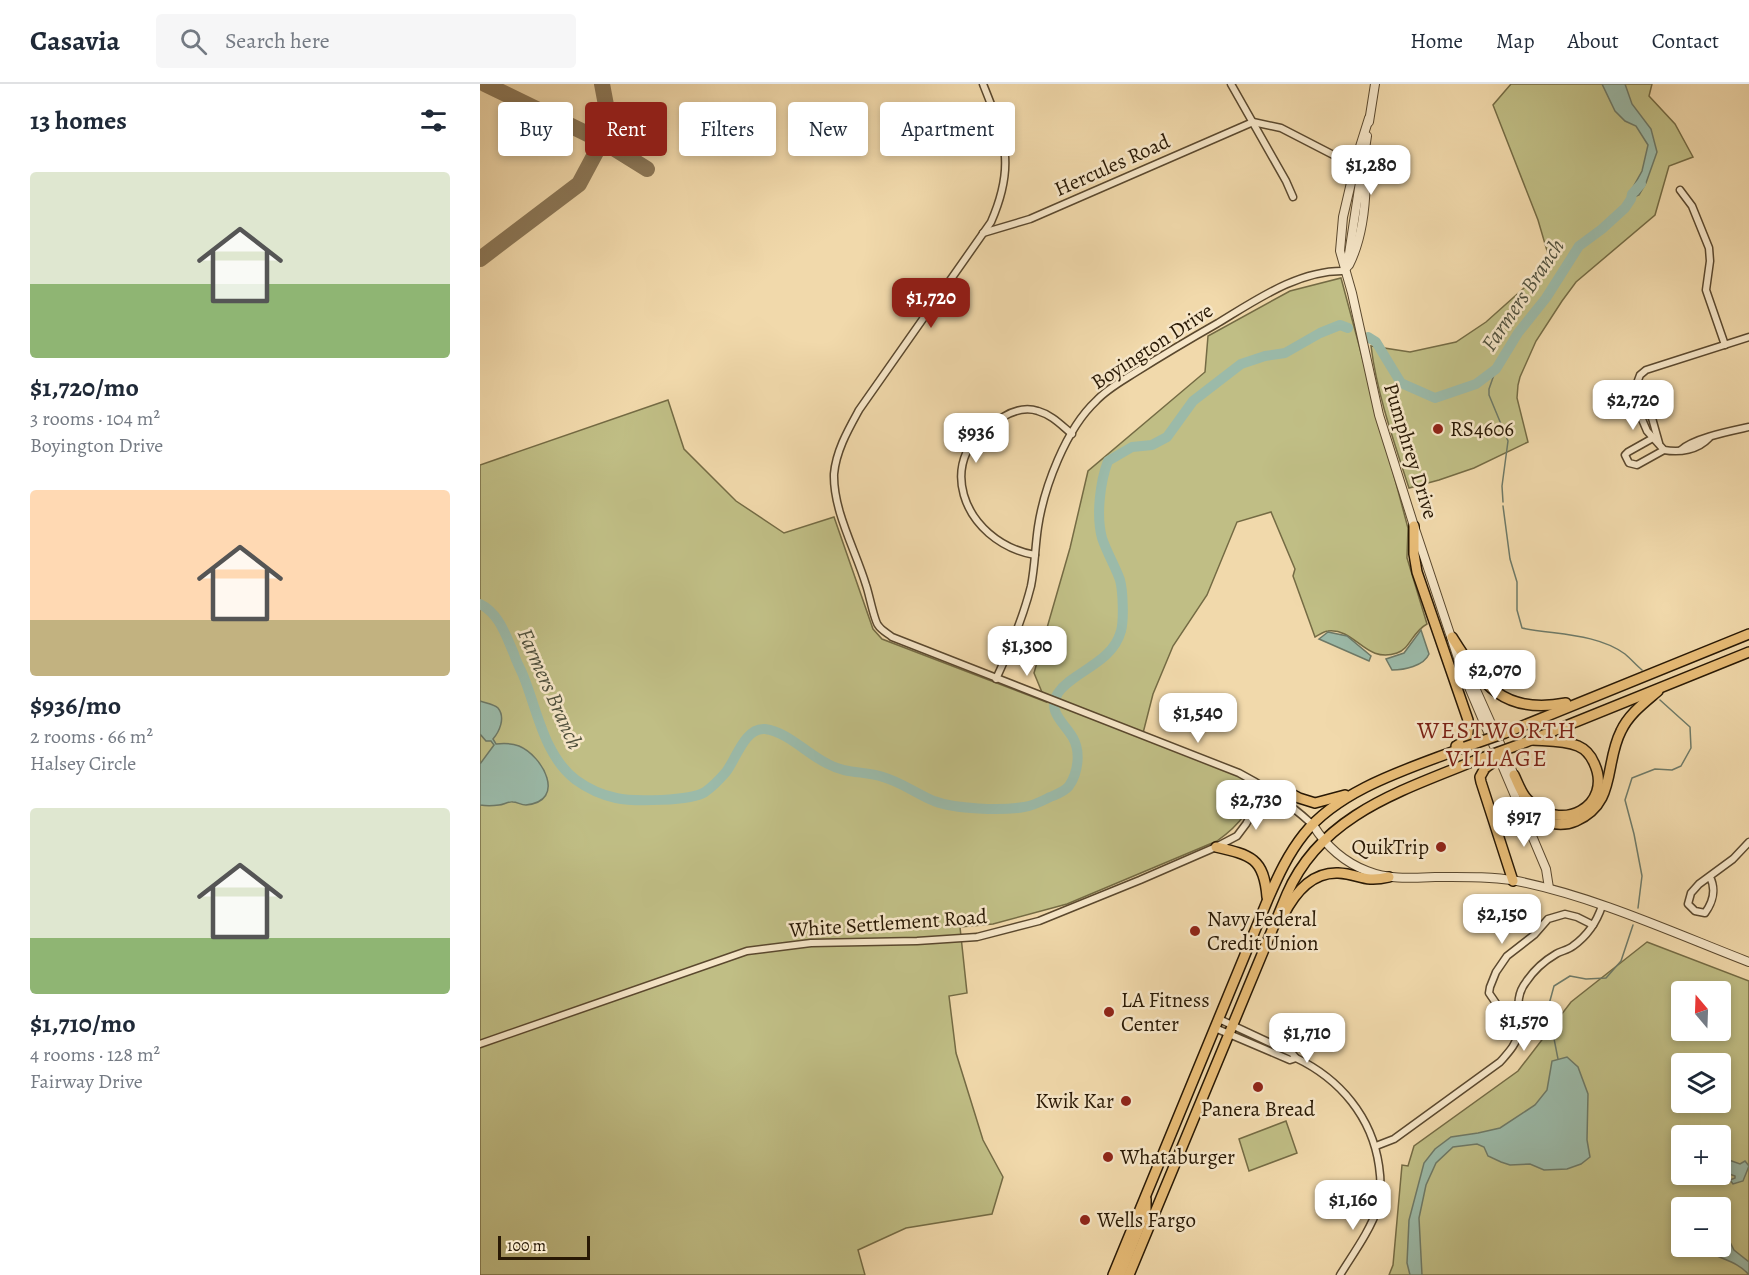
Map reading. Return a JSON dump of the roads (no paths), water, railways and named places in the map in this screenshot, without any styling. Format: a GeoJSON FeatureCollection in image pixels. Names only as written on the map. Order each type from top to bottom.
{"type":"FeatureCollection","features":[{"type":"Feature","properties":{"kind":"main road"},"geometry":{"type":"LineString","coordinates":[[1414,526],[1414,554],[1417,572],[1468,720],[1469,729],[1465,742],[1428,761]]}},
{"type":"Feature","properties":{"kind":"main road"},"geometry":{"type":"LineString","coordinates":[[1267,787],[1286,791],[1315,803],[1330,800],[1505,733],[1749,634]]}},
{"type":"Feature","properties":{"kind":"main road"},"geometry":{"type":"LineString","coordinates":[[1452,637],[1472,668],[1503,697],[1522,704],[1538,706],[1586,700]]}},
{"type":"Feature","properties":{"kind":"main road"},"geometry":{"type":"LineString","coordinates":[[1129,1275],[1289,889],[1323,841],[1346,822],[1392,794],[1749,652]]}},
{"type":"Feature","properties":{"kind":"main road"},"geometry":{"type":"LineString","coordinates":[[1693,658],[1699,672]]}},
{"type":"Feature","properties":{"kind":"main road"},"geometry":{"type":"LineString","coordinates":[[1519,803],[1533,815],[1551,824],[1570,823],[1589,816],[1603,796],[1615,745],[1621,730],[1638,707],[1665,685]]}},
{"type":"Feature","properties":{"kind":"main road"},"geometry":{"type":"LineString","coordinates":[[1513,880],[1481,782],[1480,777],[1485,768],[1525,742],[1561,742],[1578,746],[1592,758],[1598,776],[1596,794],[1585,808],[1569,817],[1554,816],[1537,809],[1526,797],[1514,775]]}},
{"type":"Feature","properties":{"kind":"main road"},"geometry":{"type":"LineString","coordinates":[[1386,779],[1392,794]]}},
{"type":"Feature","properties":{"kind":"main road"},"geometry":{"type":"LineString","coordinates":[[1113,1275],[1286,860],[1313,825],[1334,806],[1368,787]]}},
{"type":"Feature","properties":{"kind":"main road"},"geometry":{"type":"LineString","coordinates":[[1216,847],[1245,854],[1257,861],[1263,870],[1268,899]]}},
{"type":"Feature","properties":{"kind":"main road"},"geometry":{"type":"LineString","coordinates":[[1265,946],[1273,938],[1302,886],[1326,875],[1339,873],[1373,880],[1389,877]]}},
{"type":"Feature","properties":{"kind":"main road"},"geometry":{"type":"LineString","coordinates":[[1167,1183],[1160,1178],[1160,1172],[1180,1125],[1180,1111]]}},
{"type":"Feature","properties":{"kind":"main road"},"geometry":{"type":"LineString","coordinates":[[1120,1275],[1146,1211],[1145,1196]]}},
{"type":"Feature","properties":{"kind":"street"},"geometry":{"type":"LineString","coordinates":[[983,84],[999,123],[1005,152],[1003,186],[999,203],[991,222],[859,410],[845,435],[836,463],[835,486],[847,533],[865,582],[876,624],[892,637],[1239,773],[1267,787],[1313,825],[1323,841],[1347,861],[1368,872],[1389,877],[1513,880],[1549,888],[1749,962]]}},
{"type":"Feature","properties":{"kind":"street"},"geometry":{"type":"LineString","coordinates":[[1231,84],[1293,196]]}},
{"type":"Feature","properties":{"kind":"street"},"geometry":{"type":"LineString","coordinates":[[1346,271],[1375,84]]}},
{"type":"Feature","properties":{"kind":"street"},"geometry":{"type":"LineString","coordinates":[[1346,271],[1353,249],[1366,181],[1369,118]]}},
{"type":"Feature","properties":{"kind":"street"},"geometry":{"type":"LineString","coordinates":[[1253,122],[1281,129],[1347,162]]}},
{"type":"Feature","properties":{"kind":"street","name":"Hercules Road"},"geometry":{"type":"LineString","coordinates":[[983,233],[1030,219],[1253,122]]}},
{"type":"Feature","properties":{"kind":"street"},"geometry":{"type":"LineString","coordinates":[[1680,190],[1692,206],[1709,249],[1710,261],[1706,290],[1725,345]]}},
{"type":"Feature","properties":{"kind":"street","name":"Boyington Drive"},"geometry":{"type":"LineString","coordinates":[[996,679],[1025,607],[1046,490],[1072,434],[1095,401],[1109,389],[1158,358],[1278,289],[1329,270],[1346,271]]}},
{"type":"Feature","properties":{"kind":"street","name":"Pumphrey Drive"},"geometry":{"type":"LineString","coordinates":[[1346,271],[1379,415],[1452,637]]}},
{"type":"Feature","properties":{"kind":"street"},"geometry":{"type":"LineString","coordinates":[[1664,450],[1643,424],[1637,383],[1640,375],[1646,370],[1749,337]]}},
{"type":"Feature","properties":{"kind":"street"},"geometry":{"type":"LineString","coordinates":[[1640,402],[1652,418],[1659,443]]}},
{"type":"Feature","properties":{"kind":"street"},"geometry":{"type":"LineString","coordinates":[[1035,555],[1012,549],[987,533],[972,515],[963,493],[961,479],[964,462],[978,434],[1019,410],[1037,410],[1051,416],[1072,434]]}},
{"type":"Feature","properties":{"kind":"street"},"geometry":{"type":"LineString","coordinates":[[1653,438],[1628,452],[1626,455],[1629,464],[1637,465],[1664,450],[1688,450],[1698,447],[1709,438],[1728,431],[1749,428]]}},
{"type":"Feature","properties":{"kind":"street"},"geometry":{"type":"LineString","coordinates":[[1452,637],[1514,775]]}},
{"type":"Feature","properties":{"kind":"street"},"geometry":{"type":"LineString","coordinates":[[1452,637],[1463,672],[1546,869],[1549,888]]}},
{"type":"Feature","properties":{"kind":"street","name":"White Settlement Road"},"geometry":{"type":"LineString","coordinates":[[480,1044],[747,951],[811,943],[948,939],[989,935],[1024,926],[1120,888],[1237,836],[1246,825],[1267,787]]}},
{"type":"Feature","properties":{"kind":"street"},"geometry":{"type":"LineString","coordinates":[[1710,877],[1713,884],[1710,906],[1705,913],[1695,911],[1688,904],[1691,893],[1699,884],[1733,859],[1749,842]]}},
{"type":"Feature","properties":{"kind":"street"},"geometry":{"type":"LineString","coordinates":[[1376,1146],[1394,1139],[1500,1062],[1517,1039],[1520,994],[1524,984],[1543,962],[1573,946],[1597,921],[1602,906]]}},
{"type":"Feature","properties":{"kind":"street"},"geometry":{"type":"LineString","coordinates":[[1518,1013],[1502,1012],[1489,993],[1496,972],[1507,956],[1534,935],[1548,919],[1565,914],[1593,925]]}},
{"type":"Feature","properties":{"kind":"street"},"geometry":{"type":"LineString","coordinates":[[1217,1024],[1290,1060],[1296,1058],[1334,1081],[1351,1100],[1368,1126],[1376,1146],[1382,1186],[1378,1207],[1360,1243],[1340,1275]]}},
{"type":"Feature","properties":{"kind":"waterway","name":"Farmers Branch"},"geometry":{"type":"LineString","coordinates":[[1368,337],[1376,342],[1401,383],[1435,398],[1476,384],[1496,369],[1518,333],[1546,298],[1579,246],[1625,208],[1632,194],[1641,184]]}},
{"type":"Feature","properties":{"kind":"waterway","name":"Farmers Branch"},"geometry":{"type":"LineString","coordinates":[[480,604],[492,613],[505,633],[543,731],[556,758],[576,780],[605,795],[648,800],[698,795],[708,790],[726,772],[752,733],[765,729],[782,734],[820,760],[835,767],[890,779],[943,804],[991,809],[1031,806],[1065,790],[1072,781],[1076,769],[1078,756],[1075,744],[1055,712],[1054,706],[1058,693],[1065,685],[1109,652],[1121,631],[1123,613],[1121,585],[1102,538],[1099,520],[1101,489],[1108,461],[1132,447],[1152,445],[1167,437],[1193,401],[1241,364],[1265,356],[1285,353],[1320,333],[1340,325],[1348,328]]}},
{"type":"Feature","properties":{"kind":"waterway"},"geometry":{"type":"LineString","coordinates":[[1496,369],[1489,395],[1508,441],[1502,486],[1503,502]]}},
{"type":"Feature","properties":{"kind":"waterway"},"geometry":{"type":"LineString","coordinates":[[1503,506],[1510,559],[1517,582],[1517,610],[1522,628],[1601,642],[1625,654],[1642,670]]}},
{"type":"Feature","properties":{"kind":"waterway"},"geometry":{"type":"LineString","coordinates":[[1638,908],[1642,876],[1625,800],[1632,778],[1655,769],[1672,770],[1681,766],[1691,748],[1690,727],[1660,700]]}},
{"type":"Feature","properties":{"kind":"waterway"},"geometry":{"type":"LineString","coordinates":[[1558,1059],[1548,1008],[1554,986],[1570,976],[1586,979],[1606,978],[1621,961],[1633,925]]}},
{"type":"Feature","properties":{"kind":"place","name":"RS4606"},"geometry":{"type":"Point","coordinates":[1438,429]}},
{"type":"Feature","properties":{"kind":"place","name":"QuikTrip"},"geometry":{"type":"Point","coordinates":[1441,847]}},
{"type":"Feature","properties":{"kind":"place","name":"Navy Federal Credit Union"},"geometry":{"type":"Point","coordinates":[1195,931]}},
{"type":"Feature","properties":{"kind":"place","name":"LA Fitness Center"},"geometry":{"type":"Point","coordinates":[1109,1012]}},
{"type":"Feature","properties":{"kind":"place","name":"Panera Bread"},"geometry":{"type":"Point","coordinates":[1258,1087]}},
{"type":"Feature","properties":{"kind":"place","name":"Kwik Kar"},"geometry":{"type":"Point","coordinates":[1126,1101]}},
{"type":"Feature","properties":{"kind":"place","name":"Whataburger"},"geometry":{"type":"Point","coordinates":[1108,1157]}},
{"type":"Feature","properties":{"kind":"place","name":"Wells Fargo"},"geometry":{"type":"Point","coordinates":[1085,1220]}},
{"type":"Feature","properties":{"kind":"district","name":"WESTWORTH VILLAGE"},"geometry":{"type":"Point","coordinates":[1497,744]}}]}
